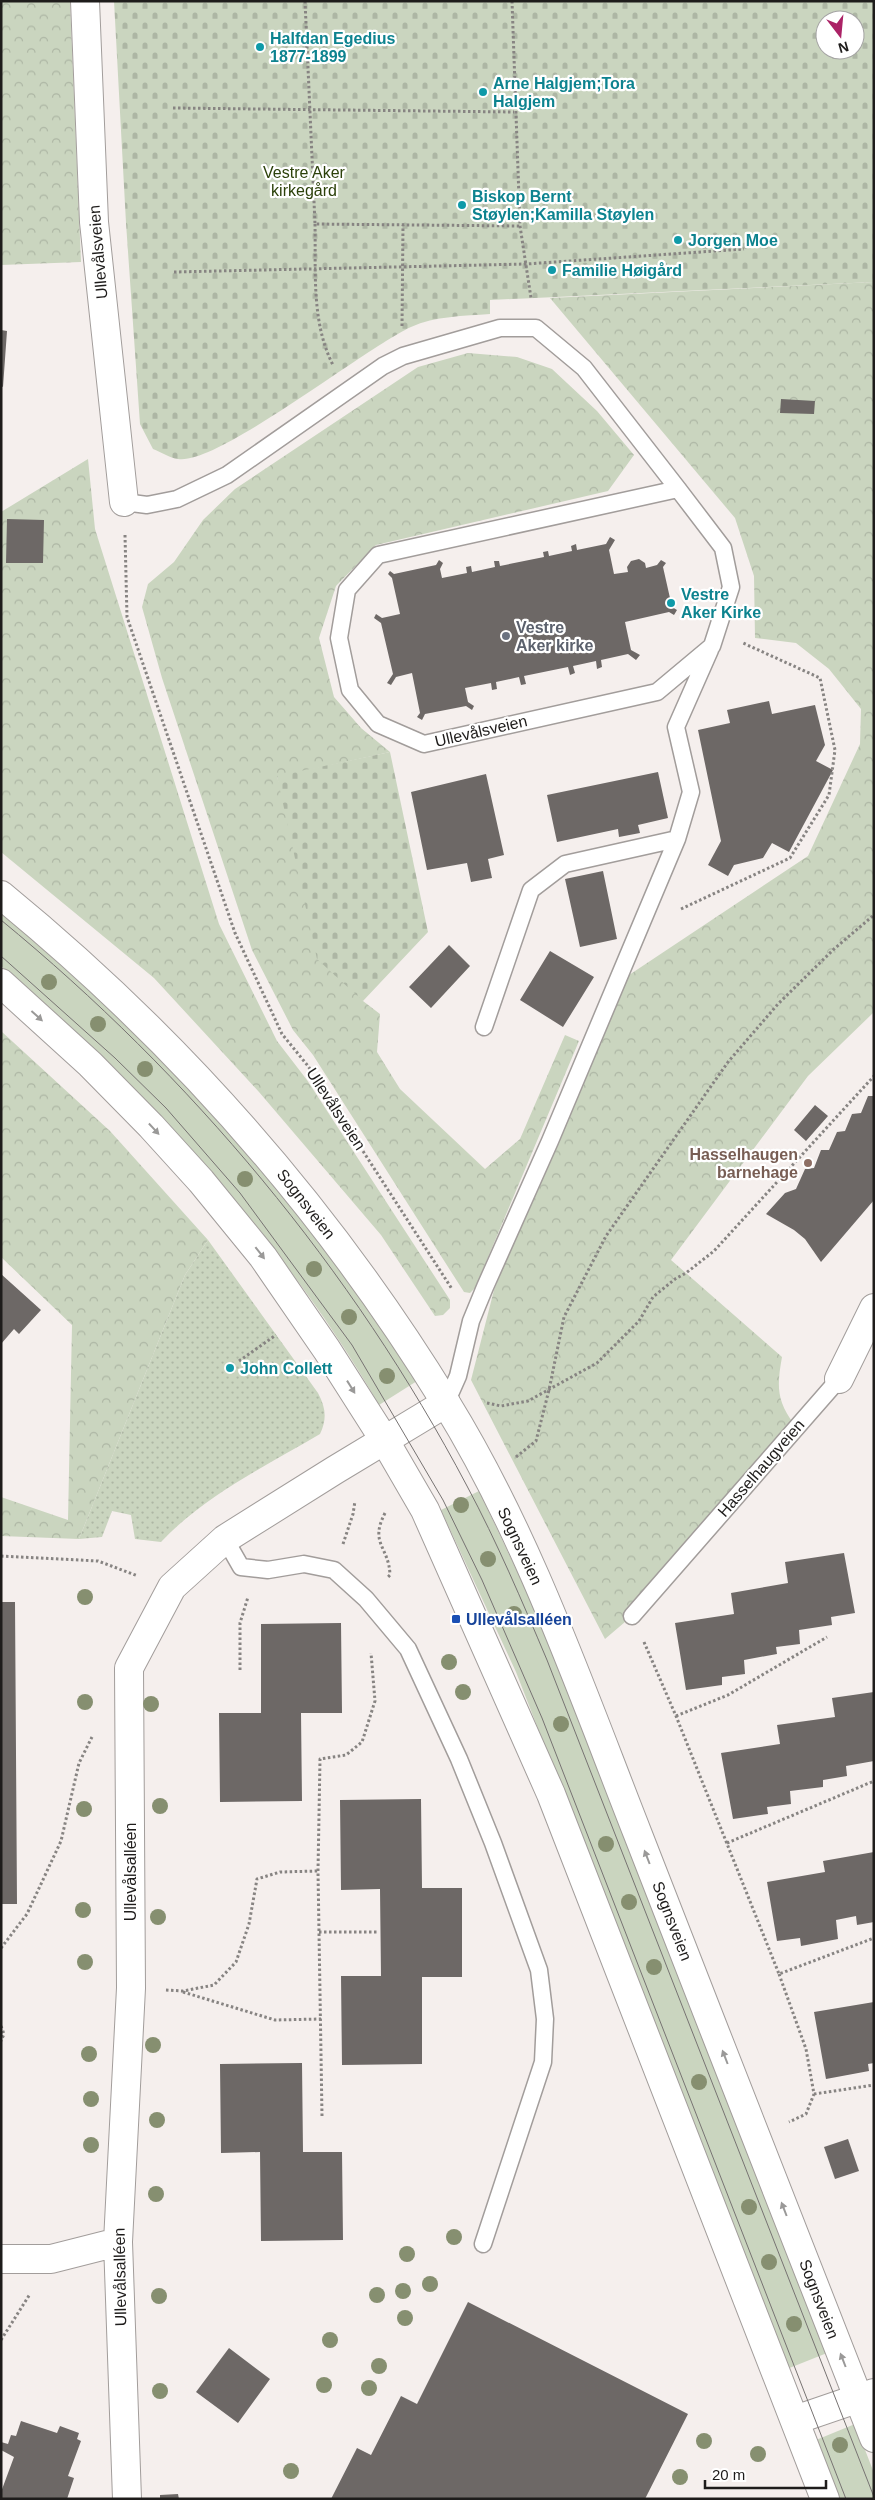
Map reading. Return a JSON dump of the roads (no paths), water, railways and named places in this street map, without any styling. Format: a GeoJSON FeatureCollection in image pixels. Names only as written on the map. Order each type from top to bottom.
{"type":"FeatureCollection","features":[{"type":"Feature","properties":{"kind":"main road","name":"Ullevålsveien"},"geometry":{"type":"LineString","coordinates":[[85,1],[94,222],[124,502]]}},
{"type":"Feature","properties":{"kind":"main road","name":"Sognsveien"},"geometry":{"type":"LineString","coordinates":[[1,895],[42,928],[142,1020],[201,1080],[257,1142],[323,1223],[381,1304],[446,1403],[487,1475],[558,1631],[866,2395],[874,2438]]}},
{"type":"Feature","properties":{"kind":"main road"},"geometry":{"type":"LineString","coordinates":[[1,983],[90,1064],[201,1181],[263,1256],[292,1297],[385,1441],[425,1510],[551,1794],[825,2499]]}},
{"type":"Feature","properties":{"kind":"main road","name":"Hasselhaugveien"},"geometry":{"type":"LineString","coordinates":[[839,1379],[874,1308]]}},
{"type":"Feature","properties":{"kind":"main road","name":"Ullevålsalléen"},"geometry":{"type":"LineString","coordinates":[[127,2499],[118,2242],[131,1988],[129,1668],[172,1587],[225,1539],[446,1403]]}},
{"type":"Feature","properties":{"kind":"main road"},"geometry":{"type":"LineString","coordinates":[[1,2259],[51,2259],[118,2242]]}},
{"type":"Feature","properties":{"kind":"main road"},"geometry":{"type":"LineString","coordinates":[[795,2420],[866,2395]]}},
{"type":"Feature","properties":{"kind":"lane"},"geometry":{"type":"LineString","coordinates":[[124,502],[147,505],[177,499],[227,475],[383,366],[403,356],[500,328],[536,328],[584,368],[723,548],[731,587],[715,638],[676,727],[691,792],[677,839],[550,1141],[485,1287],[468,1334],[458,1376],[446,1403]]}},
{"type":"Feature","properties":{"kind":"lane","name":"Ullevålsveien"},"geometry":{"type":"LineString","coordinates":[[678,489],[378,555],[347,590],[339,638],[350,690],[378,724],[424,744],[657,692],[715,638]]}},
{"type":"Feature","properties":{"kind":"lane"},"geometry":{"type":"LineString","coordinates":[[484,1027],[531,890],[565,864],[677,839]]}},
{"type":"Feature","properties":{"kind":"lane","name":"Hasselhaugveien"},"geometry":{"type":"LineString","coordinates":[[632,1616],[839,1379]]}},
{"type":"Feature","properties":{"kind":"lane"},"geometry":{"type":"LineString","coordinates":[[225,1539],[241,1567],[268,1570],[304,1564],[334,1570],[366,1599],[408,1649],[459,1759],[493,1843],[539,1970],[545,2019],[543,2062],[483,2244]]}},
{"type":"Feature","properties":{"kind":"tram line"},"geometry":{"type":"LineString","coordinates":[[1,920],[71,980],[138,1044],[202,1110],[262,1180],[319,1252],[372,1328],[422,1405],[467,1486],[499,1550],[547,1660],[874,2497]]}},
{"type":"Feature","properties":{"kind":"tram line"},"geometry":{"type":"LineString","coordinates":[[1,956],[115,1058],[166,1108],[240,1193],[352,1345],[443,1500],[482,1580],[542,1718],[846,2499]]}},
{"type":"Feature","properties":{"kind":"place","name":"Halfdan Egedius 1877-1899"},"geometry":{"type":"Point","coordinates":[260,47]}},
{"type":"Feature","properties":{"kind":"place","name":"Arne Halgjem;Tora Halgjem"},"geometry":{"type":"Point","coordinates":[483,92]}},
{"type":"Feature","properties":{"kind":"place","name":"Biskop Bernt Støylen;Kamilla Støylen"},"geometry":{"type":"Point","coordinates":[462,205]}},
{"type":"Feature","properties":{"kind":"place","name":"Jorgen Moe"},"geometry":{"type":"Point","coordinates":[678,240]}},
{"type":"Feature","properties":{"kind":"place","name":"Familie Høigård"},"geometry":{"type":"Point","coordinates":[552,270]}},
{"type":"Feature","properties":{"kind":"place","name":"Vestre Aker Kirke"},"geometry":{"type":"Point","coordinates":[671,603]}},
{"type":"Feature","properties":{"kind":"place","name":"Vestre Aker kirke"},"geometry":{"type":"Point","coordinates":[506,636]}},
{"type":"Feature","properties":{"kind":"place","name":"Hasselhaugen barnehage"},"geometry":{"type":"Point","coordinates":[808,1163]}},
{"type":"Feature","properties":{"kind":"place","name":"John Collett"},"geometry":{"type":"Point","coordinates":[230,1368]}},
{"type":"Feature","properties":{"kind":"place","name":"Ullevålsalléen"},"geometry":{"type":"Point","coordinates":[456,1619]}},
{"type":"Feature","properties":{"kind":"park label","name":"Vestre Aker kirkegård"},"geometry":{"type":"Point","coordinates":[304,181]}}]}
